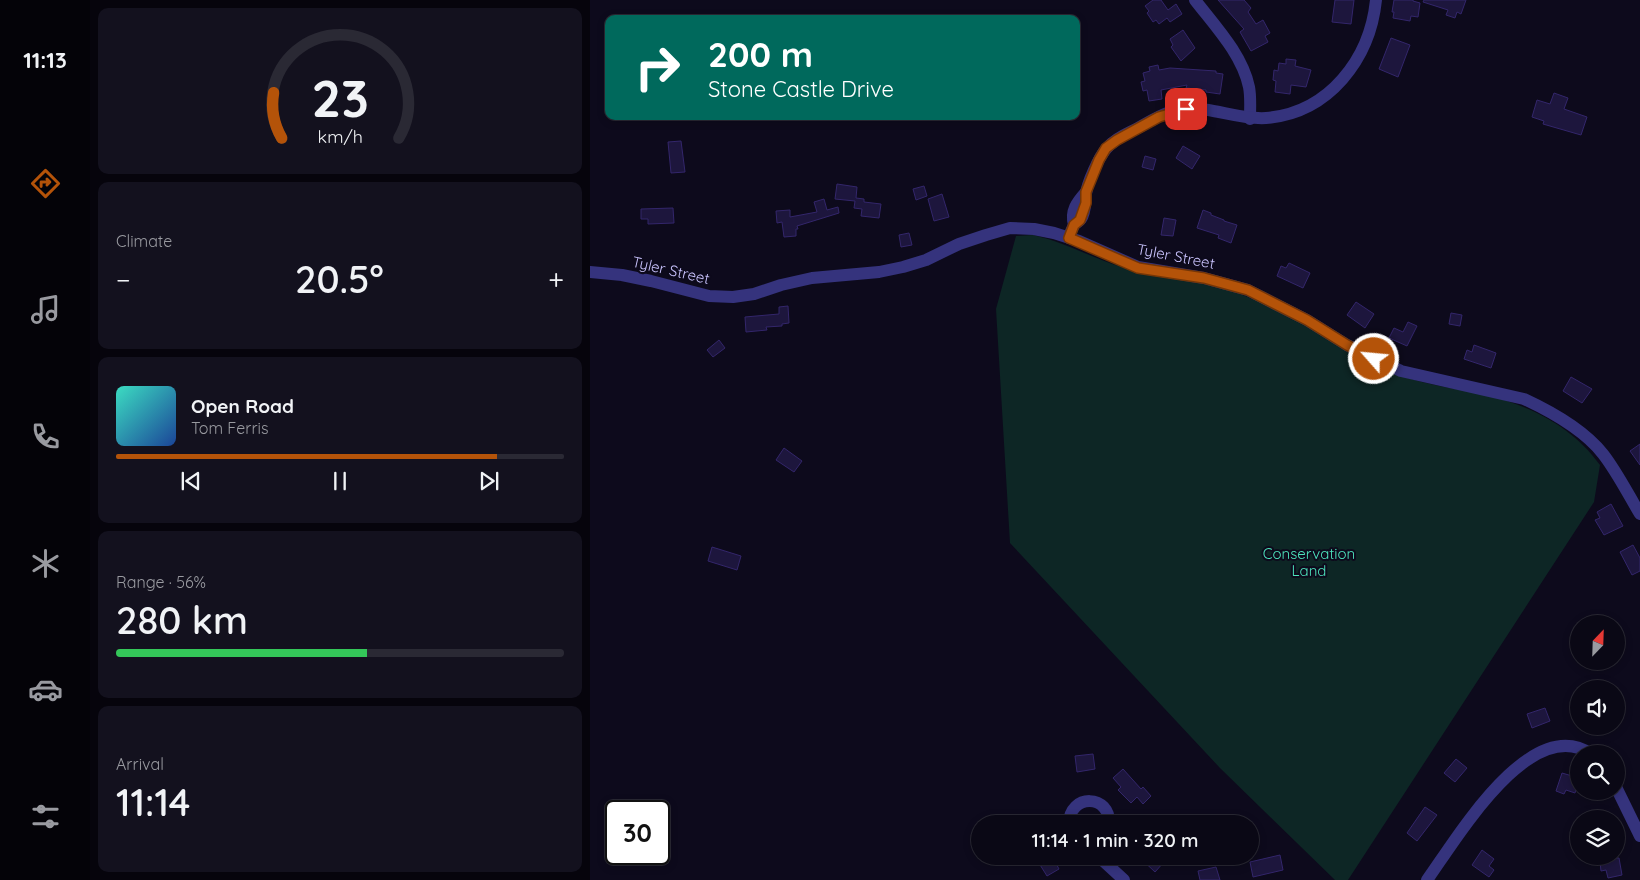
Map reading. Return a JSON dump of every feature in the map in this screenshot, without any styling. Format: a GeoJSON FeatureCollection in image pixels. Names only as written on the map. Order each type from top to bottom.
{"type":"FeatureCollection","features":[{"type":"Feature","properties":{"kind":"street"},"geometry":{"type":"LineString","coordinates":[[1195,0],[1226,41],[1246,78],[1250,95],[1250,119]]}},
{"type":"Feature","properties":{"kind":"street"},"geometry":{"type":"LineString","coordinates":[[1069,238],[1074,225],[1072,217],[1077,201],[1086,192],[1106,148],[1159,117],[1173,112],[1192,109],[1250,119],[1268,118],[1302,109],[1330,91],[1350,71],[1370,31],[1376,0]]}},
{"type":"Feature","properties":{"kind":"street","name":"Tyler Street"},"geometry":{"type":"LineString","coordinates":[[590,272],[651,280],[709,296],[733,297],[754,294],[812,278],[878,272],[903,267],[926,260],[968,241],[1010,228],[1054,232],[1138,268],[1204,278],[1248,290],[1307,320],[1347,345],[1401,371],[1524,399],[1542,407],[1584,435],[1603,454],[1640,514]]}},
{"type":"Feature","properties":{"kind":"street"},"geometry":{"type":"LineString","coordinates":[[1427,880],[1497,786],[1520,765],[1546,750],[1563,745],[1570,746]]}},
{"type":"Feature","properties":{"kind":"street"},"geometry":{"type":"LineString","coordinates":[[1622,800],[1640,836]]}},
{"type":"Feature","properties":{"kind":"street"},"geometry":{"type":"LineString","coordinates":[[1071,815],[1076,806],[1088,801],[1100,804],[1105,808],[1108,815]]}},
{"type":"Feature","properties":{"kind":"street"},"geometry":{"type":"LineString","coordinates":[[1108,865],[1124,880]]}},
{"type":"Feature","properties":{"kind":"green space","name":"Conservation Land"},"geometry":{"type":"Polygon","coordinates":[[[1033,235],[1132,270],[1212,286],[1242,295],[1280,311],[1350,353],[1380,368],[1421,382],[1483,394],[1533,411],[1563,428],[1589,451],[1600,465],[1594,502],[1348,880],[1335,880],[1220,768],[1010,543],[996,309],[1016,236],[1033,235]]]}},
{"type":"Feature","properties":{"kind":"building"},"geometry":{"type":"Polygon","coordinates":[[[1153,0],[1161,0],[1168,10],[1176,4],[1182,14],[1170,22],[1167,18],[1159,24],[1156,20],[1153,22],[1145,6],[1153,0]]]}},
{"type":"Feature","properties":{"kind":"building"},"geometry":{"type":"Polygon","coordinates":[[[1218,0],[1244,0],[1251,8],[1248,12],[1256,24],[1263,20],[1270,33],[1265,36],[1268,42],[1251,51],[1240,32],[1244,29],[1218,0]]]}},
{"type":"Feature","properties":{"kind":"building"},"geometry":{"type":"Polygon","coordinates":[[[1335,0],[1354,0],[1351,24],[1332,22],[1335,0]]]}},
{"type":"Feature","properties":{"kind":"building"},"geometry":{"type":"Polygon","coordinates":[[[1394,0],[1413,0],[1420,3],[1418,17],[1411,16],[1410,21],[1393,18],[1394,0]]]}},
{"type":"Feature","properties":{"kind":"building"},"geometry":{"type":"Polygon","coordinates":[[[1424,0],[1466,0],[1461,14],[1457,12],[1455,18],[1446,15],[1448,10],[1423,2],[1424,0]]]}},
{"type":"Feature","properties":{"kind":"building"},"geometry":{"type":"Polygon","coordinates":[[[1183,30],[1195,48],[1181,61],[1171,47],[1173,45],[1170,39],[1183,30]]]}},
{"type":"Feature","properties":{"kind":"building"},"geometry":{"type":"Polygon","coordinates":[[[1391,38],[1410,45],[1398,77],[1379,69],[1391,38]]]}},
{"type":"Feature","properties":{"kind":"building"},"geometry":{"type":"Polygon","coordinates":[[[1286,59],[1296,60],[1295,66],[1311,70],[1306,87],[1291,85],[1290,94],[1275,92],[1276,81],[1273,80],[1274,70],[1278,71],[1279,63],[1286,64],[1286,59]]]}},
{"type":"Feature","properties":{"kind":"building"},"geometry":{"type":"Polygon","coordinates":[[[1158,65],[1159,70],[1170,68],[1216,71],[1216,73],[1223,74],[1220,94],[1206,92],[1206,90],[1186,88],[1187,85],[1161,90],[1162,99],[1149,101],[1147,90],[1143,91],[1141,82],[1145,81],[1143,73],[1150,71],[1149,67],[1158,65]]]}},
{"type":"Feature","properties":{"kind":"building"},"geometry":{"type":"Polygon","coordinates":[[[1554,93],[1568,98],[1564,109],[1587,117],[1581,135],[1543,124],[1544,121],[1532,117],[1537,100],[1550,104],[1554,93]]]}},
{"type":"Feature","properties":{"kind":"building"},"geometry":{"type":"Polygon","coordinates":[[[681,141],[685,172],[671,173],[668,142],[681,141]]]}},
{"type":"Feature","properties":{"kind":"building"},"geometry":{"type":"Polygon","coordinates":[[[1183,146],[1200,156],[1192,169],[1176,158],[1183,146]]]}},
{"type":"Feature","properties":{"kind":"building"},"geometry":{"type":"Polygon","coordinates":[[[1145,156],[1156,159],[1153,170],[1142,167],[1145,156]]]}},
{"type":"Feature","properties":{"kind":"building"},"geometry":{"type":"Polygon","coordinates":[[[837,184],[857,187],[856,198],[864,199],[864,202],[881,204],[879,218],[861,216],[862,209],[854,208],[855,201],[835,199],[837,184]]]}},
{"type":"Feature","properties":{"kind":"building"},"geometry":{"type":"Polygon","coordinates":[[[924,186],[927,196],[916,200],[913,189],[924,186]]]}},
{"type":"Feature","properties":{"kind":"building"},"geometry":{"type":"Polygon","coordinates":[[[942,194],[949,217],[934,221],[928,199],[942,194]]]}},
{"type":"Feature","properties":{"kind":"building"},"geometry":{"type":"Polygon","coordinates":[[[824,199],[827,210],[838,207],[839,213],[797,226],[796,236],[784,237],[782,222],[777,223],[776,211],[790,210],[790,217],[817,212],[814,202],[824,199]]]}},
{"type":"Feature","properties":{"kind":"building"},"geometry":{"type":"Polygon","coordinates":[[[673,208],[674,223],[648,224],[648,219],[641,219],[641,209],[673,208]]]}},
{"type":"Feature","properties":{"kind":"building"},"geometry":{"type":"Polygon","coordinates":[[[1203,210],[1224,221],[1237,225],[1231,243],[1218,238],[1219,235],[1197,228],[1203,210]]]}},
{"type":"Feature","properties":{"kind":"building"},"geometry":{"type":"Polygon","coordinates":[[[1164,218],[1176,220],[1173,236],[1161,235],[1164,218]]]}},
{"type":"Feature","properties":{"kind":"building"},"geometry":{"type":"Polygon","coordinates":[[[909,233],[912,245],[901,247],[899,235],[909,233]]]}},
{"type":"Feature","properties":{"kind":"building"},"geometry":{"type":"Polygon","coordinates":[[[1289,263],[1310,273],[1303,288],[1277,276],[1281,266],[1286,268],[1289,263]]]}},
{"type":"Feature","properties":{"kind":"building"},"geometry":{"type":"Polygon","coordinates":[[[1356,302],[1374,314],[1365,328],[1347,315],[1356,302]]]}},
{"type":"Feature","properties":{"kind":"building"},"geometry":{"type":"Polygon","coordinates":[[[788,306],[789,323],[782,324],[782,326],[766,327],[767,330],[746,332],[745,317],[779,314],[779,307],[788,306]]]}},
{"type":"Feature","properties":{"kind":"building"},"geometry":{"type":"Polygon","coordinates":[[[1451,313],[1462,315],[1460,326],[1449,324],[1451,313]]]}},
{"type":"Feature","properties":{"kind":"building"},"geometry":{"type":"Polygon","coordinates":[[[1408,322],[1417,326],[1407,346],[1389,338],[1394,328],[1403,332],[1408,322]]]}},
{"type":"Feature","properties":{"kind":"building"},"geometry":{"type":"Polygon","coordinates":[[[719,340],[725,348],[713,357],[707,350],[719,340]]]}},
{"type":"Feature","properties":{"kind":"building"},"geometry":{"type":"Polygon","coordinates":[[[1474,345],[1496,353],[1491,368],[1464,359],[1467,350],[1472,352],[1474,345]]]}},
{"type":"Feature","properties":{"kind":"building"},"geometry":{"type":"Polygon","coordinates":[[[1571,377],[1592,389],[1582,403],[1563,391],[1571,377]]]}},
{"type":"Feature","properties":{"kind":"building"},"geometry":{"type":"Polygon","coordinates":[[[1640,444],[1640,465],[1630,451],[1640,444]]]}},
{"type":"Feature","properties":{"kind":"building"},"geometry":{"type":"Polygon","coordinates":[[[784,448],[802,461],[794,472],[776,460],[784,448]]]}},
{"type":"Feature","properties":{"kind":"building"},"geometry":{"type":"Polygon","coordinates":[[[1611,504],[1623,526],[1604,535],[1595,520],[1600,518],[1597,512],[1611,504]]]}},
{"type":"Feature","properties":{"kind":"building"},"geometry":{"type":"Polygon","coordinates":[[[1633,545],[1640,558],[1640,571],[1632,575],[1620,552],[1633,545]]]}},
{"type":"Feature","properties":{"kind":"building"},"geometry":{"type":"Polygon","coordinates":[[[712,547],[741,556],[737,570],[708,561],[712,547]]]}},
{"type":"Feature","properties":{"kind":"building"},"geometry":{"type":"Polygon","coordinates":[[[1545,708],[1550,721],[1532,728],[1527,714],[1545,708]]]}},
{"type":"Feature","properties":{"kind":"building"},"geometry":{"type":"Polygon","coordinates":[[[1093,754],[1095,769],[1077,772],[1075,756],[1093,754]]]}},
{"type":"Feature","properties":{"kind":"building"},"geometry":{"type":"Polygon","coordinates":[[[1456,759],[1467,768],[1455,782],[1444,773],[1456,759]]]}},
{"type":"Feature","properties":{"kind":"building"},"geometry":{"type":"Polygon","coordinates":[[[1123,769],[1141,789],[1143,787],[1151,796],[1143,804],[1137,797],[1131,803],[1118,790],[1121,787],[1113,778],[1123,769]]]}},
{"type":"Feature","properties":{"kind":"building"},"geometry":{"type":"Polygon","coordinates":[[[1562,773],[1570,775],[1570,791],[1566,790],[1564,794],[1556,791],[1562,773]]]}},
{"type":"Feature","properties":{"kind":"building"},"geometry":{"type":"Polygon","coordinates":[[[1425,807],[1437,815],[1417,841],[1407,833],[1425,807]]]}},
{"type":"Feature","properties":{"kind":"building"},"geometry":{"type":"Polygon","coordinates":[[[1482,850],[1494,859],[1489,866],[1494,870],[1489,877],[1472,865],[1482,850]]]}},
{"type":"Feature","properties":{"kind":"building"},"geometry":{"type":"Polygon","coordinates":[[[1280,855],[1283,870],[1253,877],[1251,865],[1259,865],[1259,860],[1280,855]]]}},
{"type":"Feature","properties":{"kind":"building"},"geometry":{"type":"Polygon","coordinates":[[[1040,865],[1057,865],[1059,869],[1047,876],[1040,865]]]}},
{"type":"Feature","properties":{"kind":"building"},"geometry":{"type":"Polygon","coordinates":[[[1148,865],[1161,865],[1155,872],[1148,865]]]}},
{"type":"Feature","properties":{"kind":"building"},"geometry":{"type":"Polygon","coordinates":[[[1600,865],[1620,865],[1622,875],[1608,878],[1606,870],[1601,871],[1600,865]]]}},
{"type":"Feature","properties":{"kind":"building"},"geometry":{"type":"Polygon","coordinates":[[[1216,867],[1220,880],[1200,880],[1198,871],[1216,867]]]}},
{"type":"Feature","properties":{"kind":"route"},"geometry":{"type":"LineString","coordinates":[[1186,109],[1159,117],[1106,148],[1086,192],[1086,203],[1080,220],[1074,225],[1069,238],[1138,268],[1204,278],[1248,290],[1307,320],[1374,359]]}}]}
